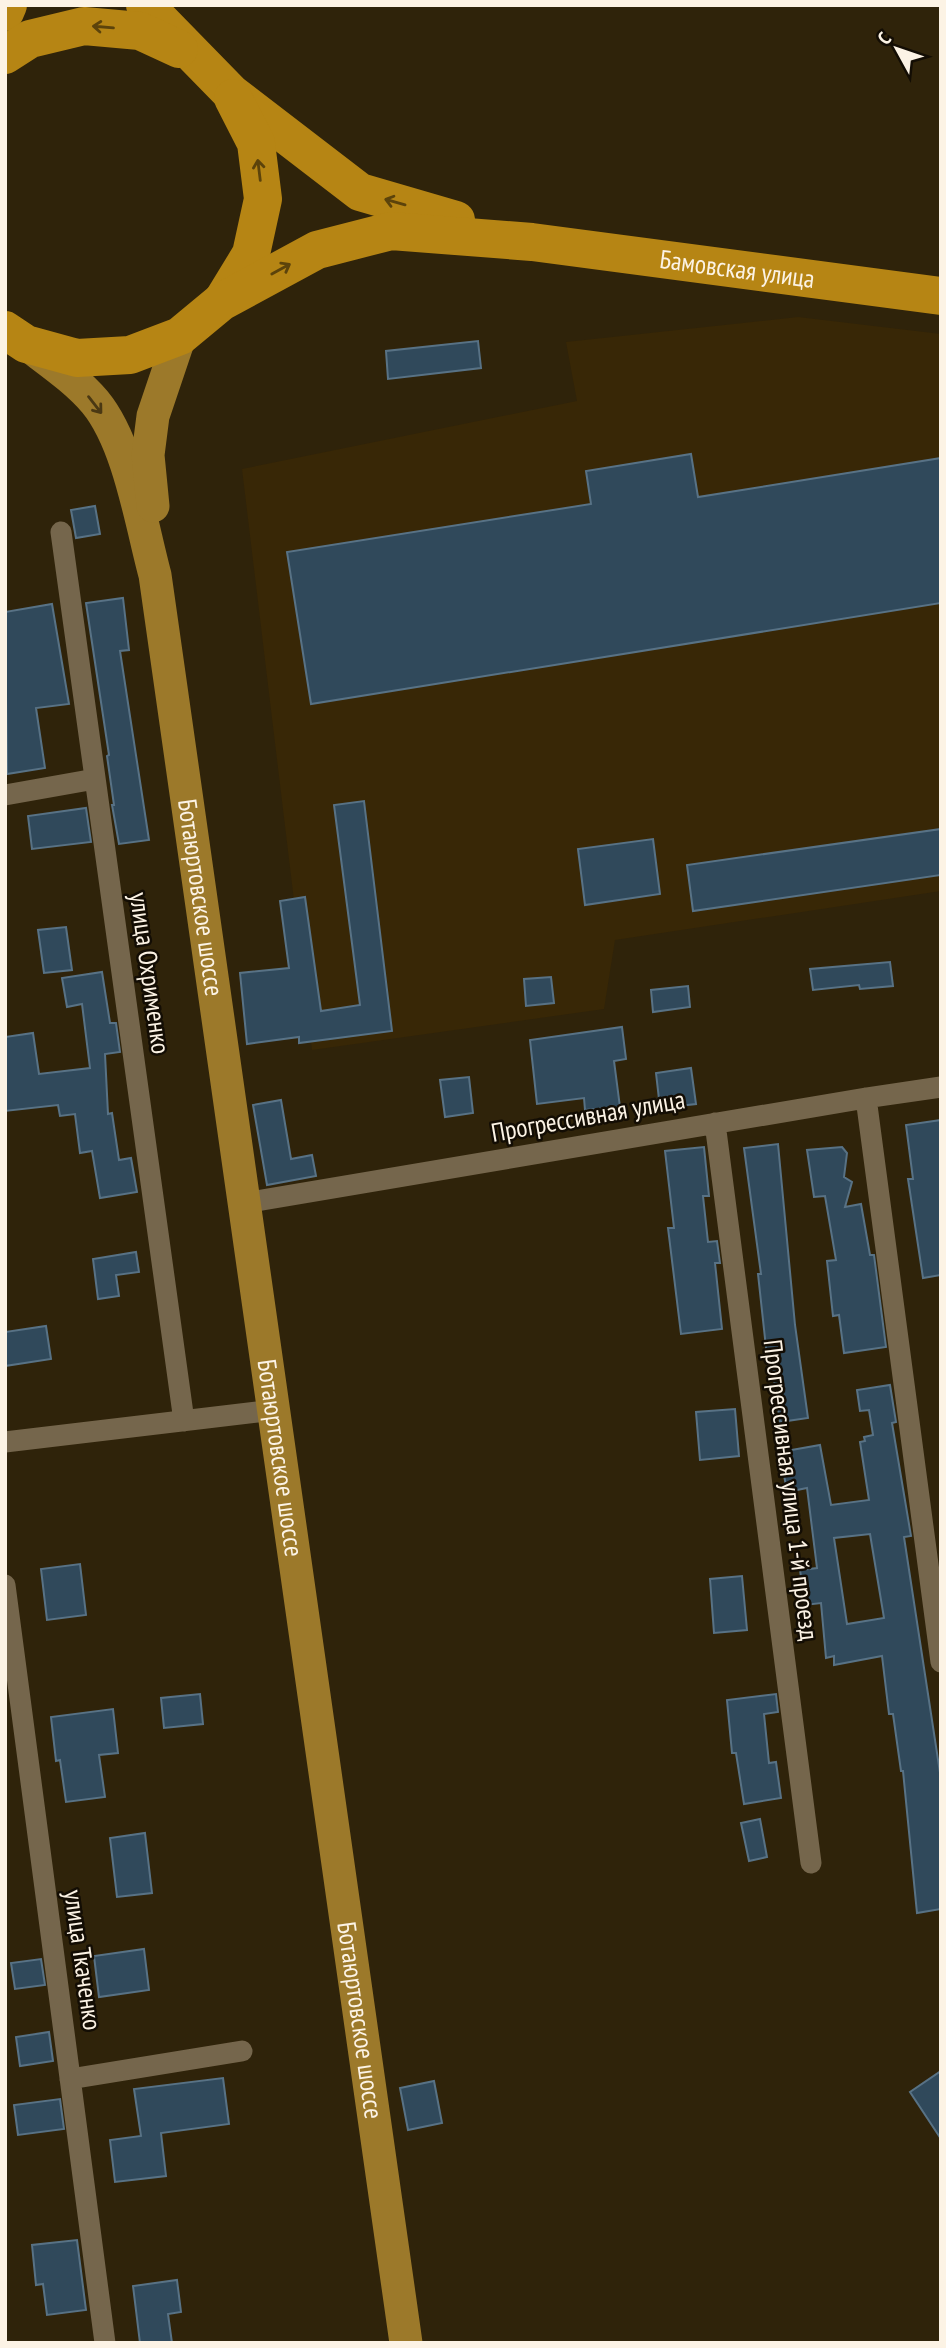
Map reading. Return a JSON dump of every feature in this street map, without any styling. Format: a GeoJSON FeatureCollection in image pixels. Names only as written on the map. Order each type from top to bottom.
{"type":"FeatureCollection","features":[{"type":"Feature","properties":{"kind":"highway"},"geometry":{"type":"LineString","coordinates":[[5,12],[8,5]]}},
{"type":"Feature","properties":{"kind":"highway"},"geometry":{"type":"LineString","coordinates":[[145,5],[231,93],[360,192],[532,242]]}},
{"type":"Feature","properties":{"kind":"highway"},"geometry":{"type":"LineString","coordinates":[[5,55],[30,39],[84,26],[140,31],[191,54]]}},
{"type":"Feature","properties":{"kind":"highway"},"geometry":{"type":"LineString","coordinates":[[221,302],[251,254],[262,199],[256,143],[231,93]]}},
{"type":"Feature","properties":{"kind":"highway"},"geometry":{"type":"LineString","coordinates":[[15,337],[77,358],[130,355],[180,336],[221,302],[317,250],[391,231],[532,242]]}},
{"type":"Feature","properties":{"kind":"highway","name":"Бамовская улица"},"geometry":{"type":"LineString","coordinates":[[532,242],[941,296]]}},
{"type":"Feature","properties":{"kind":"main road"},"geometry":{"type":"LineString","coordinates":[[155,575],[153,500],[148,455],[153,416],[180,336]]}},
{"type":"Feature","properties":{"kind":"main road"},"geometry":{"type":"LineString","coordinates":[[15,337],[68,376],[95,403],[118,440],[155,575]]}},
{"type":"Feature","properties":{"kind":"main road","name":"Ботаюртовское шоссе"},"geometry":{"type":"LineString","coordinates":[[155,575],[406,2343]]}},
{"type":"Feature","properties":{"kind":"street","name":"улица Охрименко"},"geometry":{"type":"LineString","coordinates":[[61,532],[184,1420]]}},
{"type":"Feature","properties":{"kind":"street"},"geometry":{"type":"LineString","coordinates":[[5,795],[95,779]]}},
{"type":"Feature","properties":{"kind":"street","name":"Прогрессивная улица"},"geometry":{"type":"LineString","coordinates":[[244,1203],[941,1087]]}},
{"type":"Feature","properties":{"kind":"street"},"geometry":{"type":"LineString","coordinates":[[866,1098],[941,1662]]}},
{"type":"Feature","properties":{"kind":"street","name":"Прогрессивная улица 1-й проезд"},"geometry":{"type":"LineString","coordinates":[[715,1123],[811,1863]]}},
{"type":"Feature","properties":{"kind":"street"},"geometry":{"type":"LineString","coordinates":[[5,1442],[274,1410]]}},
{"type":"Feature","properties":{"kind":"street","name":"улица Ткаченко"},"geometry":{"type":"LineString","coordinates":[[5,1585],[105,2343]]}},
{"type":"Feature","properties":{"kind":"street"},"geometry":{"type":"LineString","coordinates":[[70,2079],[242,2051]]}},
{"type":"Feature","properties":{"kind":"shaded area"},"geometry":{"type":"Polygon","coordinates":[[[798,317],[941,334],[941,891],[615,940],[604,1009],[312,1050],[242,469],[577,401],[566,342],[798,317]]]}},
{"type":"Feature","properties":{"kind":"building"},"geometry":{"type":"Polygon","coordinates":[[[478,341],[481,368],[388,379],[386,351],[478,341]]]}},
{"type":"Feature","properties":{"kind":"building"},"geometry":{"type":"Polygon","coordinates":[[[691,454],[698,497],[941,458],[941,603],[311,704],[287,552],[591,504],[586,471],[691,454]]]}},
{"type":"Feature","properties":{"kind":"building"},"geometry":{"type":"Polygon","coordinates":[[[95,506],[100,534],[76,538],[71,510],[95,506]]]}},
{"type":"Feature","properties":{"kind":"building"},"geometry":{"type":"Polygon","coordinates":[[[123,598],[129,650],[120,651],[149,840],[119,844],[112,805],[109,755],[86,603],[123,598]]]}},
{"type":"Feature","properties":{"kind":"building"},"geometry":{"type":"Polygon","coordinates":[[[52,604],[69,704],[36,708],[45,768],[7,774],[5,612],[52,604]]]}},
{"type":"Feature","properties":{"kind":"building"},"geometry":{"type":"Polygon","coordinates":[[[364,801],[392,1031],[299,1043],[299,1037],[247,1044],[240,973],[289,968],[280,901],[305,897],[321,1011],[360,1005],[334,805],[364,801]]]}},
{"type":"Feature","properties":{"kind":"building"},"geometry":{"type":"Polygon","coordinates":[[[86,808],[91,842],[32,849],[28,816],[86,808]]]}},
{"type":"Feature","properties":{"kind":"building"},"geometry":{"type":"Polygon","coordinates":[[[941,829],[941,875],[693,911],[687,865],[941,829]]]}},
{"type":"Feature","properties":{"kind":"building"},"geometry":{"type":"Polygon","coordinates":[[[653,839],[660,894],[585,905],[578,849],[653,839]]]}},
{"type":"Feature","properties":{"kind":"building"},"geometry":{"type":"Polygon","coordinates":[[[66,927],[72,970],[44,973],[38,930],[66,927]]]}},
{"type":"Feature","properties":{"kind":"building"},"geometry":{"type":"Polygon","coordinates":[[[890,962],[893,986],[860,989],[859,985],[813,990],[810,969],[890,962]]]}},
{"type":"Feature","properties":{"kind":"building"},"geometry":{"type":"Polygon","coordinates":[[[102,972],[110,1023],[116,1023],[120,1052],[105,1054],[108,1114],[112,1113],[119,1160],[131,1158],[137,1192],[100,1198],[92,1151],[80,1153],[75,1114],[60,1116],[58,1105],[5,1111],[5,1037],[33,1033],[39,1074],[90,1068],[82,1004],[67,1007],[62,978],[102,972]]]}},
{"type":"Feature","properties":{"kind":"building"},"geometry":{"type":"Polygon","coordinates":[[[551,977],[554,1003],[526,1006],[524,979],[551,977]]]}},
{"type":"Feature","properties":{"kind":"building"},"geometry":{"type":"Polygon","coordinates":[[[688,986],[690,1007],[653,1012],[651,990],[688,986]]]}},
{"type":"Feature","properties":{"kind":"building"},"geometry":{"type":"Polygon","coordinates":[[[622,1027],[626,1059],[614,1061],[620,1107],[585,1110],[584,1098],[537,1104],[530,1040],[622,1027]]]}},
{"type":"Feature","properties":{"kind":"building"},"geometry":{"type":"Polygon","coordinates":[[[691,1068],[696,1104],[660,1108],[656,1073],[691,1068]]]}},
{"type":"Feature","properties":{"kind":"building"},"geometry":{"type":"Polygon","coordinates":[[[469,1077],[473,1113],[445,1117],[440,1080],[469,1077]]]}},
{"type":"Feature","properties":{"kind":"building"},"geometry":{"type":"Polygon","coordinates":[[[281,1100],[291,1159],[312,1155],[316,1176],[267,1185],[253,1105],[281,1100]]]}},
{"type":"Feature","properties":{"kind":"building"},"geometry":{"type":"Polygon","coordinates":[[[941,1120],[941,1275],[923,1278],[908,1179],[913,1179],[906,1125],[941,1120]]]}},
{"type":"Feature","properties":{"kind":"building"},"geometry":{"type":"Polygon","coordinates":[[[778,1144],[795,1325],[808,1418],[780,1422],[772,1365],[768,1366],[758,1274],[761,1274],[744,1148],[778,1144]]]}},
{"type":"Feature","properties":{"kind":"building"},"geometry":{"type":"Polygon","coordinates":[[[704,1147],[709,1196],[703,1196],[708,1242],[717,1241],[720,1263],[715,1263],[722,1329],[681,1334],[668,1228],[674,1228],[665,1151],[704,1147]]]}},
{"type":"Feature","properties":{"kind":"building"},"geometry":{"type":"Polygon","coordinates":[[[842,1147],[847,1153],[844,1177],[852,1182],[845,1207],[861,1204],[870,1255],[874,1255],[886,1347],[844,1353],[839,1315],[833,1316],[827,1261],[836,1260],[825,1196],[814,1197],[807,1150],[842,1147]]]}},
{"type":"Feature","properties":{"kind":"building"},"geometry":{"type":"Polygon","coordinates":[[[136,1252],[139,1272],[116,1275],[119,1296],[98,1299],[93,1259],[136,1252]]]}},
{"type":"Feature","properties":{"kind":"building"},"geometry":{"type":"Polygon","coordinates":[[[46,1326],[51,1359],[5,1366],[5,1332],[46,1326]]]}},
{"type":"Feature","properties":{"kind":"building"},"geometry":{"type":"Polygon","coordinates":[[[890,1385],[896,1422],[892,1423],[911,1536],[904,1537],[941,1779],[941,1909],[917,1913],[903,1771],[893,1714],[889,1714],[882,1656],[834,1665],[834,1656],[826,1658],[821,1603],[805,1605],[800,1570],[817,1568],[807,1488],[787,1492],[780,1452],[820,1445],[831,1505],[869,1500],[860,1442],[865,1441],[864,1437],[873,1435],[869,1410],[860,1411],[857,1390],[890,1385]],[[870,1534],[834,1538],[847,1624],[884,1618],[870,1534]]]}},
{"type":"Feature","properties":{"kind":"building"},"geometry":{"type":"Polygon","coordinates":[[[735,1409],[739,1456],[700,1460],[696,1412],[735,1409]]]}},
{"type":"Feature","properties":{"kind":"building"},"geometry":{"type":"Polygon","coordinates":[[[80,1564],[86,1615],[47,1620],[41,1569],[80,1564]]]}},
{"type":"Feature","properties":{"kind":"building"},"geometry":{"type":"Polygon","coordinates":[[[742,1576],[747,1630],[714,1633],[710,1579],[742,1576]]]}},
{"type":"Feature","properties":{"kind":"building"},"geometry":{"type":"Polygon","coordinates":[[[200,1694],[203,1724],[164,1728],[161,1698],[200,1694]]]}},
{"type":"Feature","properties":{"kind":"building"},"geometry":{"type":"Polygon","coordinates":[[[776,1694],[778,1712],[764,1714],[769,1763],[776,1762],[781,1798],[744,1804],[736,1753],[732,1753],[727,1700],[776,1694]]]}},
{"type":"Feature","properties":{"kind":"building"},"geometry":{"type":"Polygon","coordinates":[[[113,1709],[118,1753],[99,1755],[105,1797],[66,1802],[60,1760],[56,1761],[51,1717],[113,1709]]]}},
{"type":"Feature","properties":{"kind":"building"},"geometry":{"type":"Polygon","coordinates":[[[760,1819],[767,1857],[749,1861],[741,1823],[760,1819]]]}},
{"type":"Feature","properties":{"kind":"building"},"geometry":{"type":"Polygon","coordinates":[[[145,1833],[152,1893],[117,1897],[110,1838],[145,1833]]]}},
{"type":"Feature","properties":{"kind":"building"},"geometry":{"type":"Polygon","coordinates":[[[144,1949],[149,1990],[99,1997],[94,1956],[144,1949]]]}},
{"type":"Feature","properties":{"kind":"building"},"geometry":{"type":"Polygon","coordinates":[[[41,1959],[45,1985],[15,1989],[11,1963],[41,1959]]]}},
{"type":"Feature","properties":{"kind":"building"},"geometry":{"type":"Polygon","coordinates":[[[49,2032],[53,2061],[20,2066],[16,2037],[49,2032]]]}},
{"type":"Feature","properties":{"kind":"building"},"geometry":{"type":"Polygon","coordinates":[[[941,2071],[941,2139],[910,2092],[941,2071]]]}},
{"type":"Feature","properties":{"kind":"building"},"geometry":{"type":"Polygon","coordinates":[[[223,2078],[229,2124],[161,2133],[166,2176],[115,2182],[110,2140],[141,2136],[134,2089],[223,2078]]]}},
{"type":"Feature","properties":{"kind":"building"},"geometry":{"type":"Polygon","coordinates":[[[434,2081],[442,2123],[408,2130],[400,2088],[434,2081]]]}},
{"type":"Feature","properties":{"kind":"building"},"geometry":{"type":"Polygon","coordinates":[[[60,2099],[64,2129],[18,2135],[14,2105],[60,2099]]]}},
{"type":"Feature","properties":{"kind":"building"},"geometry":{"type":"Polygon","coordinates":[[[77,2240],[86,2310],[47,2315],[43,2284],[36,2285],[32,2245],[77,2240]]]}},
{"type":"Feature","properties":{"kind":"building"},"geometry":{"type":"Polygon","coordinates":[[[177,2280],[181,2312],[168,2314],[172,2343],[140,2343],[133,2286],[177,2280]]]}}]}
